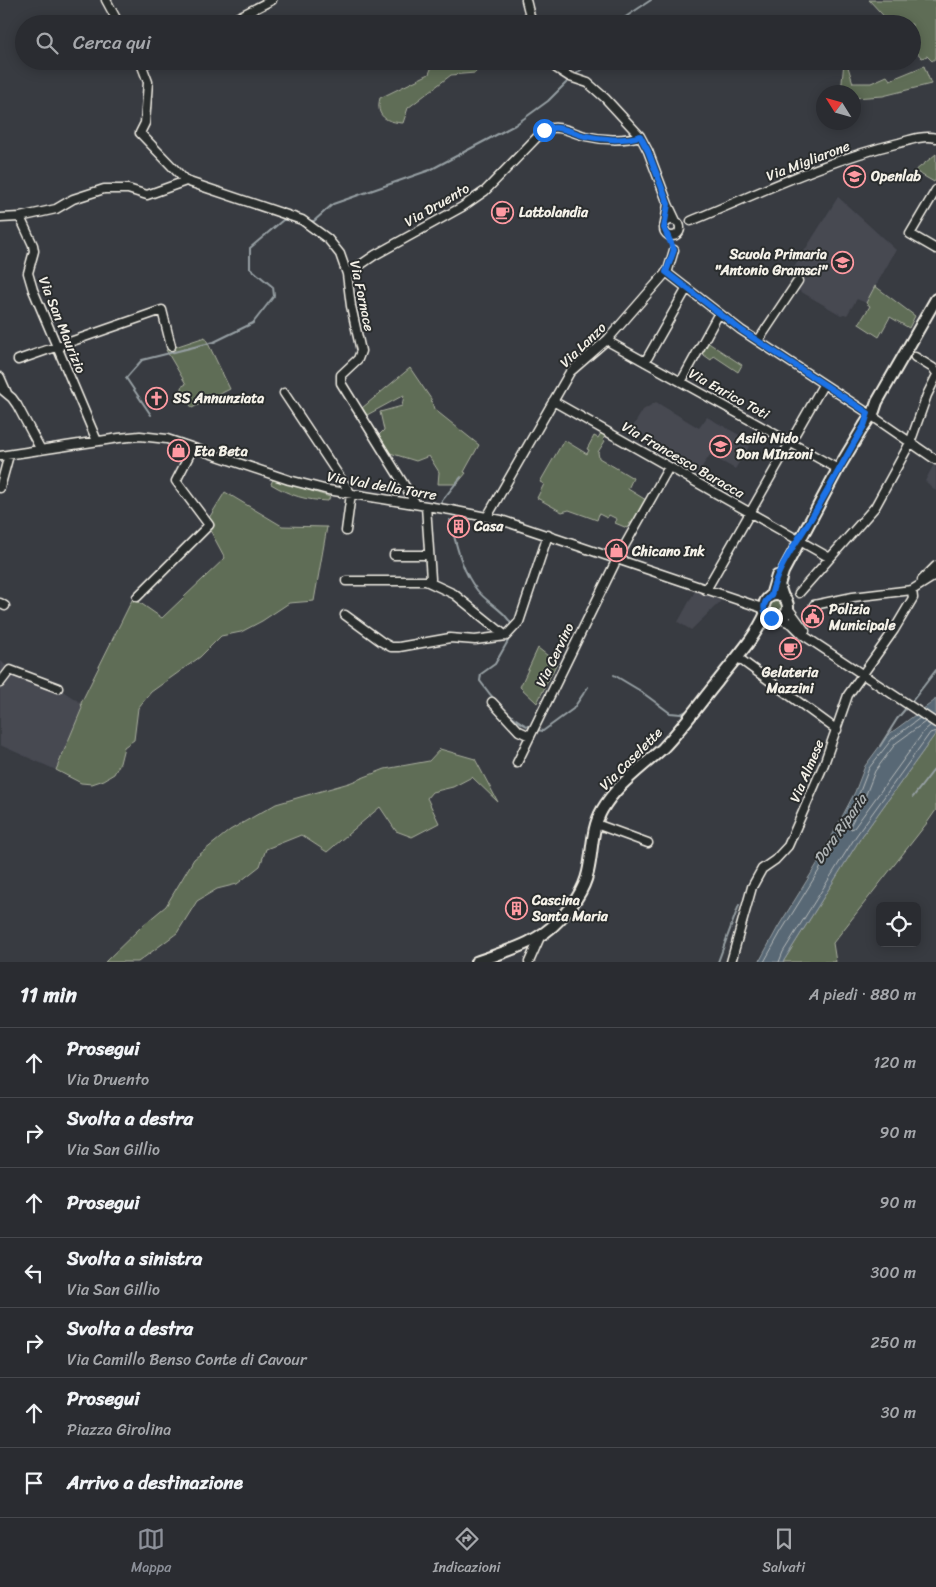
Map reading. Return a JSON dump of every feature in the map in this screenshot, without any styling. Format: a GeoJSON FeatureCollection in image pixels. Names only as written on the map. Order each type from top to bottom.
{"type":"FeatureCollection","features":[{"type":"Feature","properties":{"kind":"main road"},"geometry":{"type":"LineString","coordinates":[[770,610],[776,579],[815,514],[838,469],[936,299]]}},
{"type":"Feature","properties":{"kind":"main road"},"geometry":{"type":"LineString","coordinates":[[770,610],[785,615],[788,608],[782,597],[779,585],[780,579],[799,540]]}},
{"type":"Feature","properties":{"kind":"main road"},"geometry":{"type":"LineString","coordinates":[[770,610],[779,596],[782,597]]}},
{"type":"Feature","properties":{"kind":"main road","name":"Via Caselette"},"geometry":{"type":"LineString","coordinates":[[540,937],[560,919],[581,891],[589,870],[596,824],[602,810],[613,794],[670,740],[737,657],[770,610]]}},
{"type":"Feature","properties":{"kind":"main road"},"geometry":{"type":"LineString","coordinates":[[476,962],[540,937]]}},
{"type":"Feature","properties":{"kind":"street"},"geometry":{"type":"LineString","coordinates":[[106,0],[114,15]]}},
{"type":"Feature","properties":{"kind":"street"},"geometry":{"type":"LineString","coordinates":[[243,15],[272,0]]}},
{"type":"Feature","properties":{"kind":"street"},"geometry":{"type":"LineString","coordinates":[[526,0],[530,15]]}},
{"type":"Feature","properties":{"kind":"street","name":"Via Fornace"},"geometry":{"type":"LineString","coordinates":[[143,70],[148,82],[145,122],[140,133],[186,181],[302,220],[328,239],[340,254],[347,274],[351,306],[361,351],[358,359],[341,375],[341,383],[416,504]]}},
{"type":"Feature","properties":{"kind":"street"},"geometry":{"type":"LineString","coordinates":[[559,70],[570,77],[588,83],[605,98],[640,136],[648,151],[677,226],[673,236],[667,234]]}},
{"type":"Feature","properties":{"kind":"street","name":"Via Druento"},"geometry":{"type":"LineString","coordinates":[[347,274],[382,250],[462,207],[485,191],[544,130],[557,126],[586,136],[599,138],[630,139],[640,136]]}},
{"type":"Feature","properties":{"kind":"street","name":"Via Migliarone"},"geometry":{"type":"LineString","coordinates":[[677,226],[826,166],[884,146],[920,138],[936,138]]}},
{"type":"Feature","properties":{"kind":"street"},"geometry":{"type":"LineString","coordinates":[[0,218],[20,217],[56,209],[73,198],[104,189],[128,189],[147,195],[186,181]]}},
{"type":"Feature","properties":{"kind":"street"},"geometry":{"type":"LineString","coordinates":[[936,190],[910,234],[936,249]]}},
{"type":"Feature","properties":{"kind":"street"},"geometry":{"type":"LineString","coordinates":[[668,204],[664,228],[674,250]]}},
{"type":"Feature","properties":{"kind":"street","name":"Via San Maurizio"},"geometry":{"type":"LineString","coordinates":[[20,217],[34,251],[28,273],[56,347],[97,441]]}},
{"type":"Feature","properties":{"kind":"street"},"geometry":{"type":"LineString","coordinates":[[665,223],[669,220],[677,226]]}},
{"type":"Feature","properties":{"kind":"street","name":"Via Lanzo"},"geometry":{"type":"LineString","coordinates":[[487,517],[572,370],[608,339],[666,272],[674,250],[677,226]]}},
{"type":"Feature","properties":{"kind":"street"},"geometry":{"type":"LineString","coordinates":[[666,272],[758,341],[870,414],[936,460]]}},
{"type":"Feature","properties":{"kind":"street"},"geometry":{"type":"LineString","coordinates":[[758,341],[798,281]]}},
{"type":"Feature","properties":{"kind":"street"},"geometry":{"type":"LineString","coordinates":[[646,362],[687,288]]}},
{"type":"Feature","properties":{"kind":"street"},"geometry":{"type":"LineString","coordinates":[[18,360],[162,310],[171,346]]}},
{"type":"Feature","properties":{"kind":"street"},"geometry":{"type":"LineString","coordinates":[[681,382],[719,313]]}},
{"type":"Feature","properties":{"kind":"street","name":"Via Enrico Toti"},"geometry":{"type":"LineString","coordinates":[[608,339],[610,343],[838,469]]}},
{"type":"Feature","properties":{"kind":"street"},"geometry":{"type":"LineString","coordinates":[[915,357],[933,368],[936,372]]}},
{"type":"Feature","properties":{"kind":"street"},"geometry":{"type":"LineString","coordinates":[[0,377],[7,394]]}},
{"type":"Feature","properties":{"kind":"street"},"geometry":{"type":"LineString","coordinates":[[799,593],[875,507],[910,443],[936,377]]}},
{"type":"Feature","properties":{"kind":"street"},"geometry":{"type":"LineString","coordinates":[[706,590],[823,385]]}},
{"type":"Feature","properties":{"kind":"street"},"geometry":{"type":"LineString","coordinates":[[0,388],[17,405],[41,450]]}},
{"type":"Feature","properties":{"kind":"street"},"geometry":{"type":"LineString","coordinates":[[284,393],[351,494],[346,531]]}},
{"type":"Feature","properties":{"kind":"street","name":"Via Francesco Baracca"},"geometry":{"type":"LineString","coordinates":[[553,401],[830,558]]}},
{"type":"Feature","properties":{"kind":"street","name":"Via Val della Torre"},"geometry":{"type":"LineString","coordinates":[[0,456],[140,436],[167,439],[290,480],[328,490],[487,517],[548,535],[706,590],[770,610]]}},
{"type":"Feature","properties":{"kind":"street"},"geometry":{"type":"LineString","coordinates":[[137,596],[209,525],[176,481],[193,448]]}},
{"type":"Feature","properties":{"kind":"street"},"geometry":{"type":"LineString","coordinates":[[0,488],[9,455]]}},
{"type":"Feature","properties":{"kind":"street","name":"Via Cervino"},"geometry":{"type":"LineString","coordinates":[[517,763],[617,559],[669,467]]}},
{"type":"Feature","properties":{"kind":"street"},"geometry":{"type":"LineString","coordinates":[[426,506],[431,579]]}},
{"type":"Feature","properties":{"kind":"street"},"geometry":{"type":"LineString","coordinates":[[345,615],[382,642],[391,646],[399,647],[450,638],[475,640],[506,636],[519,622],[548,535]]}},
{"type":"Feature","properties":{"kind":"street"},"geometry":{"type":"LineString","coordinates":[[394,556],[429,555]]}},
{"type":"Feature","properties":{"kind":"street"},"geometry":{"type":"LineString","coordinates":[[912,590],[936,566]]}},
{"type":"Feature","properties":{"kind":"street"},"geometry":{"type":"LineString","coordinates":[[814,606],[853,597],[912,590],[936,574]]}},
{"type":"Feature","properties":{"kind":"street"},"geometry":{"type":"LineString","coordinates":[[346,581],[426,581],[454,594],[506,636]]}},
{"type":"Feature","properties":{"kind":"street","name":"Via Almese"},"geometry":{"type":"LineString","coordinates":[[730,962],[752,887],[762,869],[775,860],[788,846],[824,764],[848,695],[894,630],[913,598],[912,590]]}},
{"type":"Feature","properties":{"kind":"street"},"geometry":{"type":"LineString","coordinates":[[788,608],[809,637]]}},
{"type":"Feature","properties":{"kind":"street"},"geometry":{"type":"LineString","coordinates":[[770,610],[861,675],[936,724]]}},
{"type":"Feature","properties":{"kind":"street"},"geometry":{"type":"LineString","coordinates":[[737,657],[837,730]]}},
{"type":"Feature","properties":{"kind":"street"},"geometry":{"type":"LineString","coordinates":[[0,683],[10,670],[58,688]]}},
{"type":"Feature","properties":{"kind":"street"},"geometry":{"type":"LineString","coordinates":[[492,702],[519,731],[530,736]]}},
{"type":"Feature","properties":{"kind":"street"},"geometry":{"type":"LineString","coordinates":[[596,824],[648,843]]}},
{"type":"Feature","properties":{"kind":"street"},"geometry":{"type":"LineString","coordinates":[[529,962],[540,937]]}},
{"type":"Feature","properties":{"kind":"shaded area","name":"Scuola Primaria \"Antonio Gramsci\""},"geometry":{"type":"Polygon","coordinates":[[[838,197],[896,250],[866,303],[857,299],[847,315],[841,315],[798,290],[804,282],[790,274],[838,197]]]}},
{"type":"Feature","properties":{"kind":"shaded area"},"geometry":{"type":"Polygon","coordinates":[[[656,402],[699,428],[707,417],[752,442],[735,469],[710,455],[695,477],[673,464],[676,455],[632,428],[643,410],[656,402]]]}},
{"type":"Feature","properties":{"kind":"shaded area"},"geometry":{"type":"Polygon","coordinates":[[[936,463],[936,491],[925,481],[936,463]]]}},
{"type":"Feature","properties":{"kind":"shaded area"},"geometry":{"type":"Polygon","coordinates":[[[695,591],[721,601],[691,630],[678,622],[695,591]]]}},
{"type":"Feature","properties":{"kind":"shaded area"},"geometry":{"type":"Polygon","coordinates":[[[0,660],[10,670],[58,688],[81,703],[82,708],[56,770],[0,745],[0,660]]]}},
{"type":"Feature","properties":{"kind":"green space"},"geometry":{"type":"Polygon","coordinates":[[[869,0],[936,0],[936,58],[932,61],[927,56],[921,57],[921,15],[883,15],[869,0]]]}},
{"type":"Feature","properties":{"kind":"green space"},"geometry":{"type":"Polygon","coordinates":[[[924,66],[931,84],[883,96],[861,98],[861,85],[842,85],[843,70],[849,70],[853,83],[871,83],[887,76],[890,80],[914,70],[921,70],[921,67],[924,66]]]}},
{"type":"Feature","properties":{"kind":"green space"},"geometry":{"type":"Polygon","coordinates":[[[431,70],[477,70],[475,73],[451,75],[408,108],[403,123],[387,120],[381,114],[379,110],[380,98],[429,74],[431,70]]]}},
{"type":"Feature","properties":{"kind":"green space"},"geometry":{"type":"Polygon","coordinates":[[[936,154],[936,179],[934,182],[915,171],[936,154]]]}},
{"type":"Feature","properties":{"kind":"green space"},"geometry":{"type":"Polygon","coordinates":[[[875,286],[915,316],[909,328],[890,317],[879,337],[859,324],[870,306],[866,303],[875,286]]]}},
{"type":"Feature","properties":{"kind":"green space"},"geometry":{"type":"Polygon","coordinates":[[[205,337],[230,389],[192,408],[181,387],[186,384],[166,350],[205,337]]]}},
{"type":"Feature","properties":{"kind":"green space"},"geometry":{"type":"Polygon","coordinates":[[[707,342],[742,365],[738,372],[714,356],[711,360],[701,353],[707,342]]]}},
{"type":"Feature","properties":{"kind":"green space"},"geometry":{"type":"Polygon","coordinates":[[[410,368],[431,399],[434,409],[479,445],[464,472],[466,473],[457,484],[438,484],[439,472],[429,456],[416,461],[390,453],[379,435],[384,430],[380,412],[402,406],[404,395],[367,415],[362,408],[410,368]]]}},
{"type":"Feature","properties":{"kind":"green space"},"geometry":{"type":"Polygon","coordinates":[[[601,433],[605,435],[603,440],[605,441],[598,452],[599,458],[633,478],[628,489],[646,500],[627,528],[615,523],[617,519],[609,515],[607,518],[599,514],[597,520],[569,510],[562,512],[537,498],[544,484],[540,482],[564,440],[587,454],[589,450],[587,449],[594,436],[598,438],[601,433]]]}},
{"type":"Feature","properties":{"kind":"green space"},"geometry":{"type":"Polygon","coordinates":[[[273,479],[330,497],[328,501],[298,497],[271,484],[273,479]]]}},
{"type":"Feature","properties":{"kind":"green space"},"geometry":{"type":"Polygon","coordinates":[[[225,492],[282,526],[327,527],[314,601],[289,603],[241,632],[221,636],[200,657],[151,692],[138,708],[134,740],[124,747],[120,763],[114,774],[92,784],[81,783],[56,770],[82,708],[81,703],[133,598],[162,618],[225,558],[210,530],[214,526],[209,518],[225,492]]]}},
{"type":"Feature","properties":{"kind":"green space"},"geometry":{"type":"Polygon","coordinates":[[[773,600],[779,600],[783,607],[779,614],[773,614],[769,610],[769,604],[773,600]]]}},
{"type":"Feature","properties":{"kind":"green space"},"geometry":{"type":"Polygon","coordinates":[[[538,648],[557,663],[537,703],[520,687],[538,648]]]}},
{"type":"Feature","properties":{"kind":"green space"},"geometry":{"type":"Polygon","coordinates":[[[936,733],[936,810],[833,943],[836,962],[783,962],[860,839],[936,733]]]}},
{"type":"Feature","properties":{"kind":"green space"},"geometry":{"type":"Polygon","coordinates":[[[440,749],[475,759],[498,802],[472,777],[453,787],[432,792],[427,798],[439,823],[412,837],[396,831],[380,807],[327,852],[301,835],[266,849],[260,866],[237,884],[217,889],[197,901],[177,933],[138,962],[105,962],[166,906],[194,859],[230,830],[276,804],[349,783],[385,769],[429,761],[440,749]]]}},
{"type":"Feature","properties":{"kind":"water","name":"Dora Riparia"},"geometry":{"type":"Polygon","coordinates":[[[936,698],[936,733],[860,839],[783,962],[759,962],[778,927],[819,861],[855,792],[865,766],[888,735],[936,698]]]}},
{"type":"Feature","properties":{"kind":"waterway"},"geometry":{"type":"LineString","coordinates":[[628,15],[651,0]]}},
{"type":"Feature","properties":{"kind":"waterway"},"geometry":{"type":"LineString","coordinates":[[574,76],[581,70]]}},
{"type":"Feature","properties":{"kind":"waterway"},"geometry":{"type":"LineString","coordinates":[[310,221],[314,221],[333,204],[430,170],[515,125],[548,101],[570,79]]}},
{"type":"Feature","properties":{"kind":"waterway"},"geometry":{"type":"LineString","coordinates":[[151,415],[126,378],[142,360],[214,342],[253,323],[274,296],[273,287],[250,268],[250,248],[283,220],[293,220]]}},
{"type":"Feature","properties":{"kind":"waterway"},"geometry":{"type":"LineString","coordinates":[[441,502],[461,477]]}},
{"type":"Feature","properties":{"kind":"waterway"},"geometry":{"type":"LineString","coordinates":[[450,520],[460,556],[471,582],[481,595],[501,611],[512,626]]}},
{"type":"Feature","properties":{"kind":"waterway"},"geometry":{"type":"LineString","coordinates":[[508,641],[495,664],[481,674],[480,681],[502,707],[515,719],[529,727]]}},
{"type":"Feature","properties":{"kind":"waterway"},"geometry":{"type":"LineString","coordinates":[[910,704],[936,670]]}},
{"type":"Feature","properties":{"kind":"waterway"},"geometry":{"type":"LineString","coordinates":[[614,675],[639,690],[670,713],[681,714],[689,710]]}},
{"type":"Feature","properties":{"kind":"waterway"},"geometry":{"type":"LineString","coordinates":[[537,730],[543,731],[573,709],[588,687]]}},
{"type":"Feature","properties":{"kind":"waterway"},"geometry":{"type":"LineString","coordinates":[[880,746],[907,707]]}},
{"type":"Feature","properties":{"kind":"waterway"},"geometry":{"type":"LineString","coordinates":[[913,797],[936,767]]}},
{"type":"Feature","properties":{"kind":"waterway"},"geometry":{"type":"LineString","coordinates":[[718,962],[739,905]]}},
{"type":"Feature","properties":{"kind":"place","name":"Openlab"},"geometry":{"type":"Point","coordinates":[855,176]}},
{"type":"Feature","properties":{"kind":"place","name":"Lattolandia"},"geometry":{"type":"Point","coordinates":[503,212]}},
{"type":"Feature","properties":{"kind":"place","name":"Scuola Primaria \"Antonio Gramsci\""},"geometry":{"type":"Point","coordinates":[843,262]}},
{"type":"Feature","properties":{"kind":"place","name":"SS Annunziata"},"geometry":{"type":"Point","coordinates":[157,398]}},
{"type":"Feature","properties":{"kind":"place","name":"Asilo Nido Don MInzoni"},"geometry":{"type":"Point","coordinates":[720,446]}},
{"type":"Feature","properties":{"kind":"place","name":"Eta Beta"},"geometry":{"type":"Point","coordinates":[178,451]}},
{"type":"Feature","properties":{"kind":"place","name":"Casa"},"geometry":{"type":"Point","coordinates":[458,526]}},
{"type":"Feature","properties":{"kind":"place","name":"Chicano Ink"},"geometry":{"type":"Point","coordinates":[616,551]}},
{"type":"Feature","properties":{"kind":"place","name":"Polizia Municipale"},"geometry":{"type":"Point","coordinates":[813,617]}},
{"type":"Feature","properties":{"kind":"place","name":"Gelateria Mazzini"},"geometry":{"type":"Point","coordinates":[790,649]}},
{"type":"Feature","properties":{"kind":"place","name":"Cascina Santa Maria"},"geometry":{"type":"Point","coordinates":[516,908]}},
{"type":"Feature","properties":{"kind":"route"},"geometry":{"type":"LineString","coordinates":[[544,130],[557,126],[586,136],[599,138],[630,139],[640,136],[648,151],[668,204],[664,230],[674,250],[666,272],[741,330],[868,413],[864,426],[838,469],[815,514],[783,563],[773,586],[771,596],[764,606],[766,613],[771,618]]}}]}
